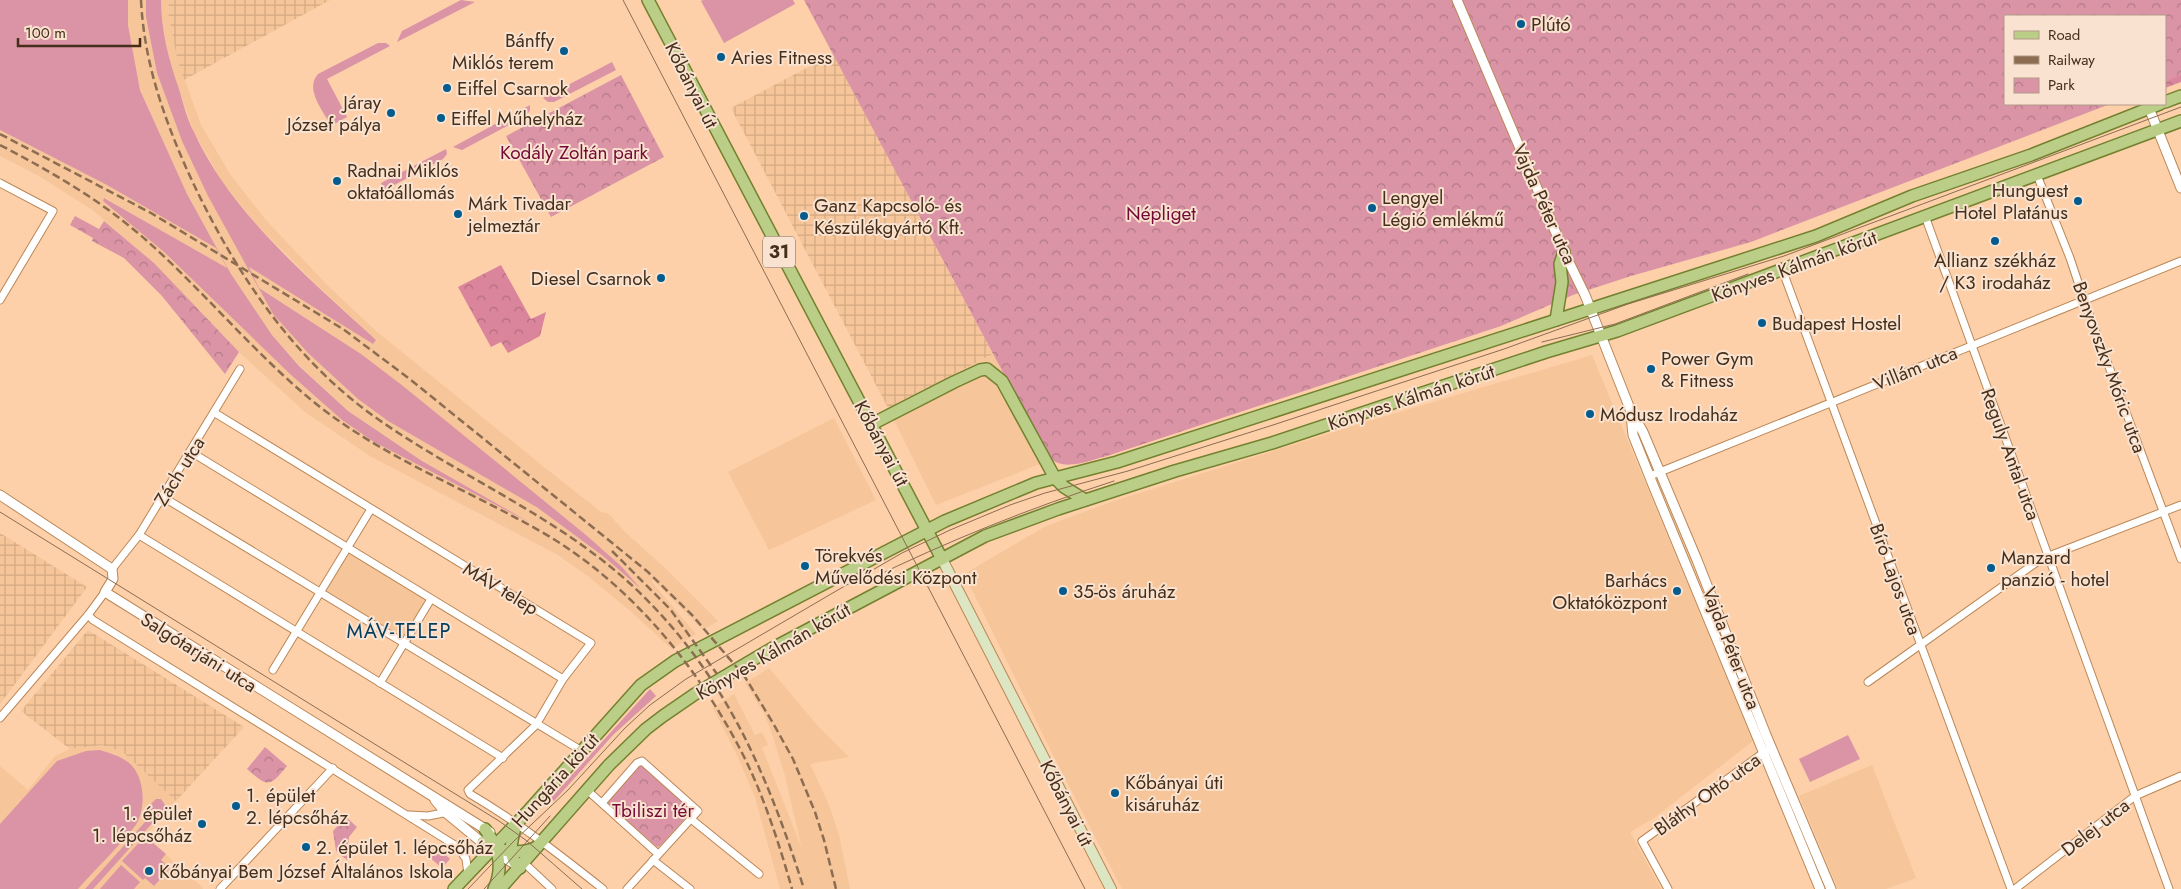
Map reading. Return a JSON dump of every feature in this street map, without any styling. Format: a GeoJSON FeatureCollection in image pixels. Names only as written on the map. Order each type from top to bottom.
{"type":"FeatureCollection","features":[{"type":"Feature","properties":{"kind":"main road","name":"Kőbányai út"},"geometry":{"type":"LineString","coordinates":[[648,0],[822,333],[872,424],[1111,889]]}},
{"type":"Feature","properties":{"kind":"main road"},"geometry":{"type":"LineString","coordinates":[[2166,102],[2181,96]]}},
{"type":"Feature","properties":{"kind":"main road","name":"Könyves Kálmán körút"},"geometry":{"type":"LineString","coordinates":[[657,673],[675,661],[741,626],[835,580],[927,530],[1036,483],[1118,462],[1816,236],[1912,196],[2031,155],[2157,105]]}},
{"type":"Feature","properties":{"kind":"main road","name":"Könyves Kálmán körút"},"geometry":{"type":"LineString","coordinates":[[663,716],[771,649],[992,534],[1085,500],[1272,443],[1546,352],[1600,336],[2181,121]]}},
{"type":"Feature","properties":{"kind":"main road"},"geometry":{"type":"LineString","coordinates":[[1556,320],[1562,282],[1560,264],[1564,252]]}},
{"type":"Feature","properties":{"kind":"main road"},"geometry":{"type":"LineString","coordinates":[[872,424],[963,378],[980,370],[986,370],[1002,381],[1055,478],[1064,487],[1085,500]]}},
{"type":"Feature","properties":{"kind":"main road","name":"Hungária körút"},"geometry":{"type":"LineString","coordinates":[[454,889],[582,752],[631,696],[657,673]]}},
{"type":"Feature","properties":{"kind":"main road","name":"Hungária körút"},"geometry":{"type":"LineString","coordinates":[[500,889],[587,790],[626,749],[663,716]]}},
{"type":"Feature","properties":{"kind":"main road"},"geometry":{"type":"LineString","coordinates":[[516,823],[512,837],[512,858],[522,865]]}},
{"type":"Feature","properties":{"kind":"main road"},"geometry":{"type":"LineString","coordinates":[[485,829],[494,847],[500,872],[494,889]]}},
{"type":"Feature","properties":{"kind":"main road"},"geometry":{"type":"LineString","coordinates":[[512,837],[515,844],[526,850],[542,843]]}},
{"type":"Feature","properties":{"kind":"main road"},"geometry":{"type":"LineString","coordinates":[[494,847],[524,852],[542,843]]}},
{"type":"Feature","properties":{"kind":"street","name":"Vajda Péter utca"},"geometry":{"type":"LineString","coordinates":[[1458,0],[1564,252],[1590,309],[1630,409],[1643,432],[1660,471],[1820,889]]}},
{"type":"Feature","properties":{"kind":"street"},"geometry":{"type":"LineString","coordinates":[[2149,108],[2181,188]]}},
{"type":"Feature","properties":{"kind":"street","name":"Benyovszky Móric utca"},"geometry":{"type":"LineString","coordinates":[[2037,175],[2070,258],[2181,559]]}},
{"type":"Feature","properties":{"kind":"street"},"geometry":{"type":"LineString","coordinates":[[0,183],[53,211],[3,290],[0,300]]}},
{"type":"Feature","properties":{"kind":"street","name":"Reguly Antal utca"},"geometry":{"type":"LineString","coordinates":[[1925,216],[2169,889]]}},
{"type":"Feature","properties":{"kind":"street","name":"Villám utca"},"geometry":{"type":"LineString","coordinates":[[1650,476],[2181,261]]}},
{"type":"Feature","properties":{"kind":"street","name":"Bíró Lajos utca"},"geometry":{"type":"LineString","coordinates":[[1782,269],[2011,889]]}},
{"type":"Feature","properties":{"kind":"street","name":"Zách utca"},"geometry":{"type":"LineString","coordinates":[[112,569],[139,535],[215,413],[240,369]]}},
{"type":"Feature","properties":{"kind":"street","name":"Vajda Péter utca"},"geometry":{"type":"LineString","coordinates":[[1630,409],[1633,435],[1650,476],[1768,750],[1831,889]]}},
{"type":"Feature","properties":{"kind":"street","name":"MÁV telep"},"geometry":{"type":"LineString","coordinates":[[215,413],[591,643],[563,679],[536,725],[504,758],[468,790],[470,794],[516,823]]}},
{"type":"Feature","properties":{"kind":"street"},"geometry":{"type":"LineString","coordinates":[[191,452],[563,679]]}},
{"type":"Feature","properties":{"kind":"street"},"geometry":{"type":"LineString","coordinates":[[0,495],[112,569],[113,578],[88,615],[0,718]]}},
{"type":"Feature","properties":{"kind":"street"},"geometry":{"type":"LineString","coordinates":[[162,497],[582,752]]}},
{"type":"Feature","properties":{"kind":"street"},"geometry":{"type":"LineString","coordinates":[[1868,682],[2041,559],[2181,505]]}},
{"type":"Feature","properties":{"kind":"street"},"geometry":{"type":"LineString","coordinates":[[272,670],[371,509]]}},
{"type":"Feature","properties":{"kind":"street"},"geometry":{"type":"LineString","coordinates":[[139,535],[504,758]]}},
{"type":"Feature","properties":{"kind":"street","name":"Salgótarjáni utca"},"geometry":{"type":"LineString","coordinates":[[105,592],[485,829]]}},
{"type":"Feature","properties":{"kind":"street"},"geometry":{"type":"LineString","coordinates":[[380,683],[431,598]]}},
{"type":"Feature","properties":{"kind":"street","name":"Salgótarjáni utca"},"geometry":{"type":"LineString","coordinates":[[88,615],[93,620],[458,847],[466,859],[468,874]]}},
{"type":"Feature","properties":{"kind":"street","name":"Bláthy Ottó utca"},"geometry":{"type":"LineString","coordinates":[[1668,889],[1642,842],[1768,750]]}},
{"type":"Feature","properties":{"kind":"street"},"geometry":{"type":"LineString","coordinates":[[602,803],[637,763],[642,762],[698,811],[627,889]]}},
{"type":"Feature","properties":{"kind":"street"},"geometry":{"type":"LineString","coordinates":[[220,889],[333,768]]}},
{"type":"Feature","properties":{"kind":"street","name":"Delej utca"},"geometry":{"type":"LineString","coordinates":[[2016,889],[2135,796],[2181,776]]}},
{"type":"Feature","properties":{"kind":"street"},"geometry":{"type":"LineString","coordinates":[[587,790],[690,889]]}},
{"type":"Feature","properties":{"kind":"street","name":"Salgótarjáni utca"},"geometry":{"type":"LineString","coordinates":[[430,794],[445,812],[522,865],[552,889]]}},
{"type":"Feature","properties":{"kind":"street","name":"Salgótarjáni utca"},"geometry":{"type":"LineString","coordinates":[[404,814],[428,816],[456,810]]}},
{"type":"Feature","properties":{"kind":"street"},"geometry":{"type":"LineString","coordinates":[[691,819],[759,874]]}},
{"type":"Feature","properties":{"kind":"street"},"geometry":{"type":"LineString","coordinates":[[516,823],[603,889]]}},
{"type":"Feature","properties":{"kind":"shaded area"},"geometry":{"type":"Polygon","coordinates":[[[128,0],[146,0],[146,17],[157,73],[182,141],[208,196],[254,278],[248,266],[373,343],[376,340],[258,226],[223,183],[194,132],[171,68],[161,15],[161,0],[169,0],[168,11],[177,58],[201,125],[230,174],[265,219],[329,287],[376,331],[601,512],[609,514],[624,531],[667,570],[718,621],[703,630],[653,580],[652,582],[696,634],[672,649],[628,609],[589,577],[558,555],[370,456],[305,412],[239,352],[154,263],[91,209],[39,176],[0,156],[0,130],[107,185],[216,248],[227,269],[105,198],[103,201],[164,252],[290,374],[342,420],[374,442],[513,513],[422,461],[348,411],[299,365],[272,335],[231,274],[187,194],[140,89],[128,25],[128,0]],[[259,288],[273,314],[308,353],[358,399],[388,421],[538,508],[603,556],[637,585],[621,566],[586,535],[361,354],[259,288]]]}},
{"type":"Feature","properties":{"kind":"shaded area"},"geometry":{"type":"Polygon","coordinates":[[[169,0],[330,0],[184,80],[177,58],[168,11],[169,0]]]}},
{"type":"Feature","properties":{"kind":"shaded area"},"geometry":{"type":"Polygon","coordinates":[[[833,54],[993,354],[888,408],[731,108],[833,54]]]}},
{"type":"Feature","properties":{"kind":"shaded area"},"geometry":{"type":"Polygon","coordinates":[[[993,354],[1050,460],[936,505],[888,408],[993,354]]]}},
{"type":"Feature","properties":{"kind":"shaded area"},"geometry":{"type":"Polygon","coordinates":[[[1592,355],[1753,741],[1654,818],[1630,832],[1661,889],[1122,889],[1054,757],[964,574],[1046,526],[1114,501],[1356,425],[1592,355]]]}},
{"type":"Feature","properties":{"kind":"shaded area"},"geometry":{"type":"Polygon","coordinates":[[[834,418],[876,500],[769,550],[728,472],[834,418]]]}},
{"type":"Feature","properties":{"kind":"shaded area"},"geometry":{"type":"Polygon","coordinates":[[[0,533],[87,587],[0,704],[0,533]]]}},
{"type":"Feature","properties":{"kind":"shaded area"},"geometry":{"type":"Polygon","coordinates":[[[348,551],[427,599],[401,640],[323,592],[348,551]]]}},
{"type":"Feature","properties":{"kind":"shaded area"},"geometry":{"type":"Polygon","coordinates":[[[88,630],[244,727],[176,801],[123,752],[102,745],[70,749],[21,711],[88,630]]]}},
{"type":"Feature","properties":{"kind":"shaded area"},"geometry":{"type":"Polygon","coordinates":[[[769,668],[818,726],[849,757],[810,764],[829,805],[839,835],[850,889],[780,889],[755,797],[736,753],[713,708],[734,694],[755,735],[762,732],[768,745],[762,748],[802,849],[784,772],[771,731],[764,713],[745,683],[769,668]]]}},
{"type":"Feature","properties":{"kind":"shaded area"},"geometry":{"type":"Polygon","coordinates":[[[89,745],[102,745],[123,752],[154,780],[199,775],[145,836],[202,889],[0,889],[0,766],[28,790],[55,756],[70,749],[89,745]]]}},
{"type":"Feature","properties":{"kind":"shaded area"},"geometry":{"type":"Polygon","coordinates":[[[1872,765],[1916,878],[1886,889],[1838,889],[1799,796],[1872,765]]]}},
{"type":"Feature","properties":{"kind":"green space"},"geometry":{"type":"Polygon","coordinates":[[[0,0],[128,0],[128,25],[140,90],[187,194],[231,274],[272,335],[299,366],[348,411],[422,461],[529,522],[374,442],[342,420],[290,374],[164,252],[103,201],[104,198],[227,268],[216,248],[107,185],[0,130],[0,0]]]}},
{"type":"Feature","properties":{"kind":"green space"},"geometry":{"type":"Polygon","coordinates":[[[146,0],[161,0],[162,23],[166,45],[187,116],[210,162],[229,191],[274,244],[376,340],[373,344],[249,267],[259,288],[361,354],[403,386],[586,535],[621,566],[640,588],[603,556],[538,508],[388,421],[358,399],[308,353],[273,314],[208,196],[182,141],[157,73],[146,17],[146,0]]]}},
{"type":"Feature","properties":{"kind":"green space"},"geometry":{"type":"Polygon","coordinates":[[[461,0],[475,2],[397,42],[402,31],[461,0]]]}},
{"type":"Feature","properties":{"kind":"green space"},"geometry":{"type":"Polygon","coordinates":[[[793,0],[795,4],[724,43],[701,1],[793,0]]]}},
{"type":"Feature","properties":{"kind":"green space","name":"Népliget"},"geometry":{"type":"Polygon","coordinates":[[[804,0],[2181,0],[2181,75],[2166,82],[2166,15],[2004,15],[2004,105],[2107,105],[1751,242],[1631,276],[1573,295],[1501,326],[1107,456],[1082,463],[1066,464],[1058,463],[1046,453],[804,0]]]}},
{"type":"Feature","properties":{"kind":"green space"},"geometry":{"type":"Polygon","coordinates":[[[378,43],[386,43],[390,46],[327,79],[347,117],[331,126],[314,93],[314,80],[318,74],[378,43]]]}},
{"type":"Feature","properties":{"kind":"green space"},"geometry":{"type":"Polygon","coordinates":[[[2181,55],[2181,82],[2166,88],[2166,59],[2181,55]]]}},
{"type":"Feature","properties":{"kind":"green space"},"geometry":{"type":"Polygon","coordinates":[[[612,62],[616,70],[554,102],[548,102],[543,98],[612,62]]]}},
{"type":"Feature","properties":{"kind":"green space","name":"Kodály Zoltán park"},"geometry":{"type":"Polygon","coordinates":[[[621,75],[664,157],[551,217],[506,136],[621,75]]]}},
{"type":"Feature","properties":{"kind":"green space"},"geometry":{"type":"Polygon","coordinates":[[[530,105],[530,110],[526,116],[462,150],[453,147],[530,105]]]}},
{"type":"Feature","properties":{"kind":"green space"},"geometry":{"type":"Polygon","coordinates":[[[446,149],[447,154],[443,159],[385,190],[381,183],[446,149]]]}},
{"type":"Feature","properties":{"kind":"green space"},"geometry":{"type":"Polygon","coordinates":[[[75,216],[99,229],[104,221],[154,263],[239,352],[225,374],[162,296],[124,258],[92,241],[93,238],[70,225],[75,216]]]}},
{"type":"Feature","properties":{"kind":"green space"},"geometry":{"type":"Polygon","coordinates":[[[501,265],[531,319],[546,312],[540,336],[508,353],[501,342],[491,347],[458,287],[501,265]]]}},
{"type":"Feature","properties":{"kind":"green space"},"geometry":{"type":"Polygon","coordinates":[[[650,689],[656,696],[613,735],[554,801],[551,798],[650,689]]]}},
{"type":"Feature","properties":{"kind":"green space"},"geometry":{"type":"Polygon","coordinates":[[[1848,735],[1860,759],[1810,782],[1799,759],[1848,735]]]}},
{"type":"Feature","properties":{"kind":"green space"},"geometry":{"type":"Polygon","coordinates":[[[265,747],[287,766],[276,778],[268,782],[264,782],[247,769],[265,747]]]}},
{"type":"Feature","properties":{"kind":"green space"},"geometry":{"type":"Polygon","coordinates":[[[100,750],[125,760],[134,768],[138,775],[143,802],[139,819],[135,826],[78,889],[0,889],[0,824],[57,761],[86,751],[100,750]]]}},
{"type":"Feature","properties":{"kind":"green space","name":"Tbiliszi tér"},"geometry":{"type":"Polygon","coordinates":[[[641,765],[690,808],[691,812],[657,847],[607,803],[641,765]]]}},
{"type":"Feature","properties":{"kind":"green space"},"geometry":{"type":"Polygon","coordinates":[[[156,799],[161,799],[165,805],[164,810],[93,889],[85,889],[146,821],[152,803],[156,799]]]}},
{"type":"Feature","properties":{"kind":"green space"},"geometry":{"type":"Polygon","coordinates":[[[346,817],[357,827],[349,837],[347,860],[336,851],[333,831],[346,817]]]}},
{"type":"Feature","properties":{"kind":"green space"},"geometry":{"type":"Polygon","coordinates":[[[145,836],[166,854],[161,860],[170,868],[154,886],[145,878],[143,880],[122,861],[145,836]]]}},
{"type":"Feature","properties":{"kind":"green space"},"geometry":{"type":"Polygon","coordinates":[[[436,846],[450,859],[442,868],[428,856],[436,846]]]}},
{"type":"Feature","properties":{"kind":"green space"},"geometry":{"type":"Polygon","coordinates":[[[121,865],[140,882],[134,889],[100,889],[121,865]]]}},
{"type":"Feature","properties":{"kind":"tram line"},"geometry":{"type":"LineString","coordinates":[[623,0],[1085,889]]}},
{"type":"Feature","properties":{"kind":"tram line"},"geometry":{"type":"LineString","coordinates":[[468,889],[514,841],[568,790],[625,728],[650,705],[686,679],[831,594],[902,553],[950,530],[1010,505],[1045,493],[1128,471],[1273,425],[1504,349],[1628,304],[1784,256],[2181,107]]}},
{"type":"Feature","properties":{"kind":"tram line"},"geometry":{"type":"LineString","coordinates":[[1542,342],[1615,324],[1748,274]]}},
{"type":"Feature","properties":{"kind":"tram line"},"geometry":{"type":"LineString","coordinates":[[868,580],[990,526],[1051,502],[1114,481]]}},
{"type":"Feature","properties":{"kind":"tram line"},"geometry":{"type":"LineString","coordinates":[[0,512],[499,821],[527,841],[582,889]]}},
{"type":"Feature","properties":{"kind":"tram line"},"geometry":{"type":"LineString","coordinates":[[484,889],[550,816]]}},
{"type":"Feature","properties":{"kind":"railway"},"geometry":{"type":"LineString","coordinates":[[141,0],[146,45],[156,88],[179,151],[225,244],[269,312],[322,373],[352,400],[417,445],[517,503],[581,544],[640,593],[671,625],[721,694],[741,730],[775,807],[804,889]]}},
{"type":"Feature","properties":{"kind":"railway"},"geometry":{"type":"LineString","coordinates":[[0,134],[151,213],[343,329],[411,380],[648,572],[692,615],[745,677],[773,723],[793,759],[815,812],[836,889]]}},
{"type":"Feature","properties":{"kind":"railway"},"geometry":{"type":"LineString","coordinates":[[0,145],[76,188],[112,212],[168,260],[297,388],[346,426],[427,473],[540,531],[601,573],[629,598],[678,653],[701,683],[739,747],[769,817],[792,889]]}},
{"type":"Feature","properties":{"kind":"railway"},"geometry":{"type":"LineString","coordinates":[[612,551],[670,609],[717,674]]}},
{"type":"Feature","properties":{"kind":"place","name":"Plútó"},"geometry":{"type":"Point","coordinates":[1521,24]}},
{"type":"Feature","properties":{"kind":"place","name":"Bánffy Miklós terem"},"geometry":{"type":"Point","coordinates":[564,51]}},
{"type":"Feature","properties":{"kind":"place","name":"Aries Fitness"},"geometry":{"type":"Point","coordinates":[721,57]}},
{"type":"Feature","properties":{"kind":"place","name":"Eiffel Csarnok"},"geometry":{"type":"Point","coordinates":[447,88]}},
{"type":"Feature","properties":{"kind":"place","name":"Járay József pálya"},"geometry":{"type":"Point","coordinates":[391,113]}},
{"type":"Feature","properties":{"kind":"place","name":"Eiffel Műhelyház"},"geometry":{"type":"Point","coordinates":[441,118]}},
{"type":"Feature","properties":{"kind":"place","name":"Radnai Miklós oktatóállomás"},"geometry":{"type":"Point","coordinates":[337,181]}},
{"type":"Feature","properties":{"kind":"place","name":"Hunguest Hotel Platánus"},"geometry":{"type":"Point","coordinates":[2078,201]}},
{"type":"Feature","properties":{"kind":"place","name":"Lengyel Légió emlékmű"},"geometry":{"type":"Point","coordinates":[1372,208]}},
{"type":"Feature","properties":{"kind":"place","name":"Márk Tivadar jelmeztár"},"geometry":{"type":"Point","coordinates":[458,214]}},
{"type":"Feature","properties":{"kind":"place","name":"Ganz Kapcsoló- és Készülékgyártó Kft."},"geometry":{"type":"Point","coordinates":[804,216]}},
{"type":"Feature","properties":{"kind":"place","name":"Allianz székház / K3 irodaház"},"geometry":{"type":"Point","coordinates":[1995,241]}},
{"type":"Feature","properties":{"kind":"place","name":"Diesel Csarnok"},"geometry":{"type":"Point","coordinates":[661,278]}},
{"type":"Feature","properties":{"kind":"place","name":"Budapest Hostel"},"geometry":{"type":"Point","coordinates":[1762,323]}},
{"type":"Feature","properties":{"kind":"place","name":"Power Gym & Fitness"},"geometry":{"type":"Point","coordinates":[1651,369]}},
{"type":"Feature","properties":{"kind":"place","name":"Módusz Irodaház"},"geometry":{"type":"Point","coordinates":[1590,414]}},
{"type":"Feature","properties":{"kind":"place","name":"Törekvés Művelődési Központ"},"geometry":{"type":"Point","coordinates":[805,566]}},
{"type":"Feature","properties":{"kind":"place","name":"Manzard panzió - hotel"},"geometry":{"type":"Point","coordinates":[1991,568]}},
{"type":"Feature","properties":{"kind":"place","name":"35-ös áruház"},"geometry":{"type":"Point","coordinates":[1063,591]}},
{"type":"Feature","properties":{"kind":"place","name":"Barhács Oktatóközpont"},"geometry":{"type":"Point","coordinates":[1677,591]}},
{"type":"Feature","properties":{"kind":"place","name":"Kőbányai úti kisáruház"},"geometry":{"type":"Point","coordinates":[1115,793]}},
{"type":"Feature","properties":{"kind":"place","name":"1. épület 2. lépcsőház"},"geometry":{"type":"Point","coordinates":[236,806]}},
{"type":"Feature","properties":{"kind":"place","name":"1. épület 1. lépcsőház"},"geometry":{"type":"Point","coordinates":[202,824]}},
{"type":"Feature","properties":{"kind":"place","name":"2. épület 1. lépcsőház"},"geometry":{"type":"Point","coordinates":[306,847]}},
{"type":"Feature","properties":{"kind":"place","name":"Kőbányai Bem József Általános Iskola"},"geometry":{"type":"Point","coordinates":[149,871]}},
{"type":"Feature","properties":{"kind":"district","name":"MÁV-TELEP"},"geometry":{"type":"Point","coordinates":[399,631]}}]}
